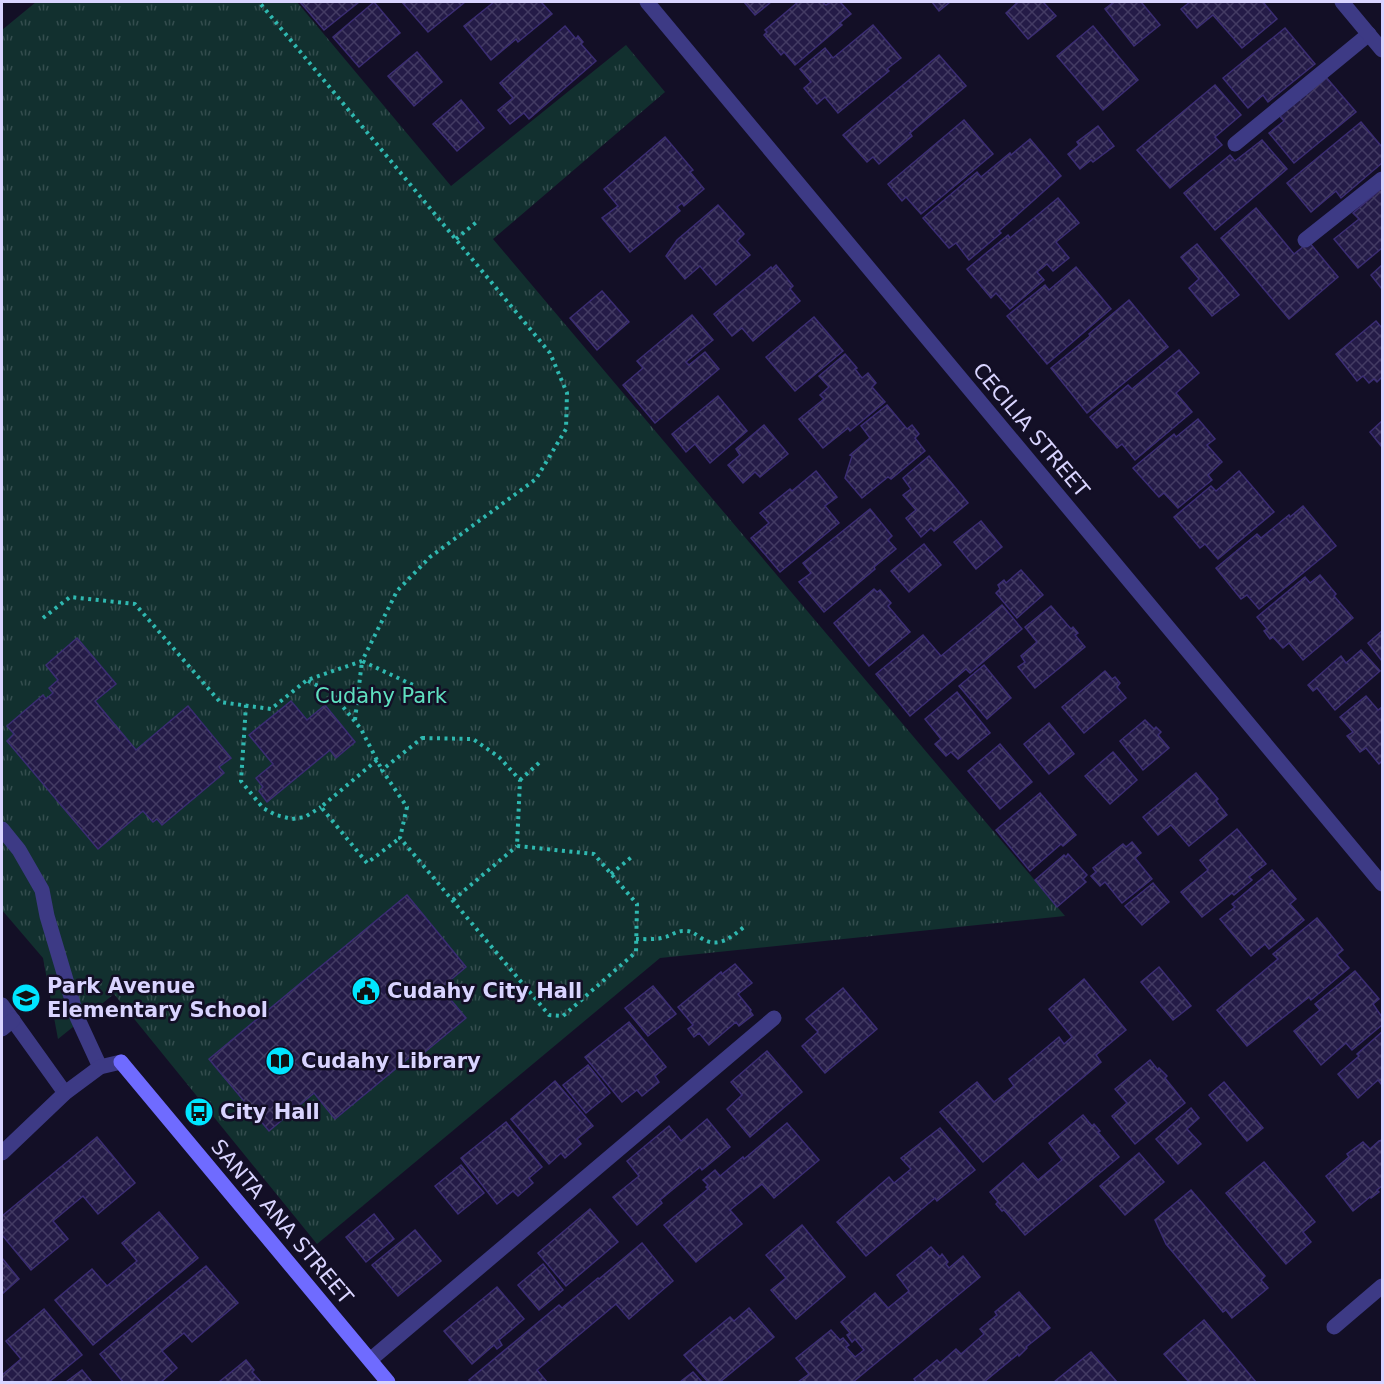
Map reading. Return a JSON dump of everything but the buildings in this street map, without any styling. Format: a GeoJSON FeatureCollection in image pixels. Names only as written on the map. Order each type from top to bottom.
{"type":"FeatureCollection","features":[{"type":"Feature","properties":{"kind":"street","name":"CECILIA STREET"},"geometry":{"type":"LineString","coordinates":[[647,2],[1383,884]]}},
{"type":"Feature","properties":{"kind":"street"},"geometry":{"type":"LineString","coordinates":[[1342,2],[1383,50]]}},
{"type":"Feature","properties":{"kind":"street"},"geometry":{"type":"LineString","coordinates":[[1235,144],[1369,34]]}},
{"type":"Feature","properties":{"kind":"street"},"geometry":{"type":"LineString","coordinates":[[1305,240],[1383,179]]}},
{"type":"Feature","properties":{"kind":"street"},"geometry":{"type":"LineString","coordinates":[[2,829],[19,850],[42,890],[47,916],[77,1017],[100,1067],[65,1093],[2,1153]]}},
{"type":"Feature","properties":{"kind":"street"},"geometry":{"type":"LineString","coordinates":[[2,1005],[7,1025],[65,1093]]}},
{"type":"Feature","properties":{"kind":"street"},"geometry":{"type":"LineString","coordinates":[[370,1360],[774,1018]]}},
{"type":"Feature","properties":{"kind":"street","name":"SANTA ANA STREET"},"geometry":{"type":"LineString","coordinates":[[100,1067],[121,1062],[388,1383]]}},
{"type":"Feature","properties":{"kind":"street"},"geometry":{"type":"LineString","coordinates":[[1334,1327],[1383,1286]]}},
{"type":"Feature","properties":{"kind":"path"},"geometry":{"type":"LineString","coordinates":[[259,2],[550,352],[567,393],[566,429],[536,479],[430,557],[397,591],[362,661],[354,721]]}},
{"type":"Feature","properties":{"kind":"path"},"geometry":{"type":"LineString","coordinates":[[456,239],[478,220]]}},
{"type":"Feature","properties":{"kind":"path"},"geometry":{"type":"LineString","coordinates":[[43,618],[70,597],[135,604],[220,702],[271,709],[307,680],[362,661],[415,686]]}},
{"type":"Feature","properties":{"kind":"path"},"geometry":{"type":"LineString","coordinates":[[307,680],[331,692],[361,729],[382,770],[407,807],[400,838],[368,863],[321,807]]}},
{"type":"Feature","properties":{"kind":"path"},"geometry":{"type":"LineString","coordinates":[[246,705],[241,781],[263,808],[276,815],[292,819],[305,817],[321,807],[377,760]]}},
{"type":"Feature","properties":{"kind":"path"},"geometry":{"type":"LineString","coordinates":[[382,770],[422,738],[473,739],[499,757],[520,780],[517,846]]}},
{"type":"Feature","properties":{"kind":"path"},"geometry":{"type":"LineString","coordinates":[[520,780],[541,761]]}},
{"type":"Feature","properties":{"kind":"path"},"geometry":{"type":"LineString","coordinates":[[241,794],[247,788]]}},
{"type":"Feature","properties":{"kind":"path"},"geometry":{"type":"LineString","coordinates":[[400,838],[549,1015],[563,1016],[636,952],[637,904],[594,854],[517,846],[453,900]]}},
{"type":"Feature","properties":{"kind":"path"},"geometry":{"type":"LineString","coordinates":[[611,874],[634,855]]}},
{"type":"Feature","properties":{"kind":"path"},"geometry":{"type":"LineString","coordinates":[[636,939],[659,939],[687,930],[704,940],[725,941],[744,927]]}},
{"type":"Feature","properties":{"kind":"green space","name":"Cudahy Park"},"geometry":{"type":"Polygon","coordinates":[[[36,2],[297,2],[451,186],[626,45],[665,92],[493,239],[1065,916],[660,958],[317,1244],[114,994],[58,1039],[43,958],[2,910],[2,30],[36,2]]]}},
{"type":"Feature","properties":{"kind":"place","name":"Cudahy City Hall"},"geometry":{"type":"Point","coordinates":[366,991]}},
{"type":"Feature","properties":{"kind":"place","name":"Park Avenue Elementary School"},"geometry":{"type":"Point","coordinates":[26,998]}},
{"type":"Feature","properties":{"kind":"place","name":"Cudahy Library"},"geometry":{"type":"Point","coordinates":[280,1061]}},
{"type":"Feature","properties":{"kind":"place","name":"City Hall"},"geometry":{"type":"Point","coordinates":[199,1112]}}]}
